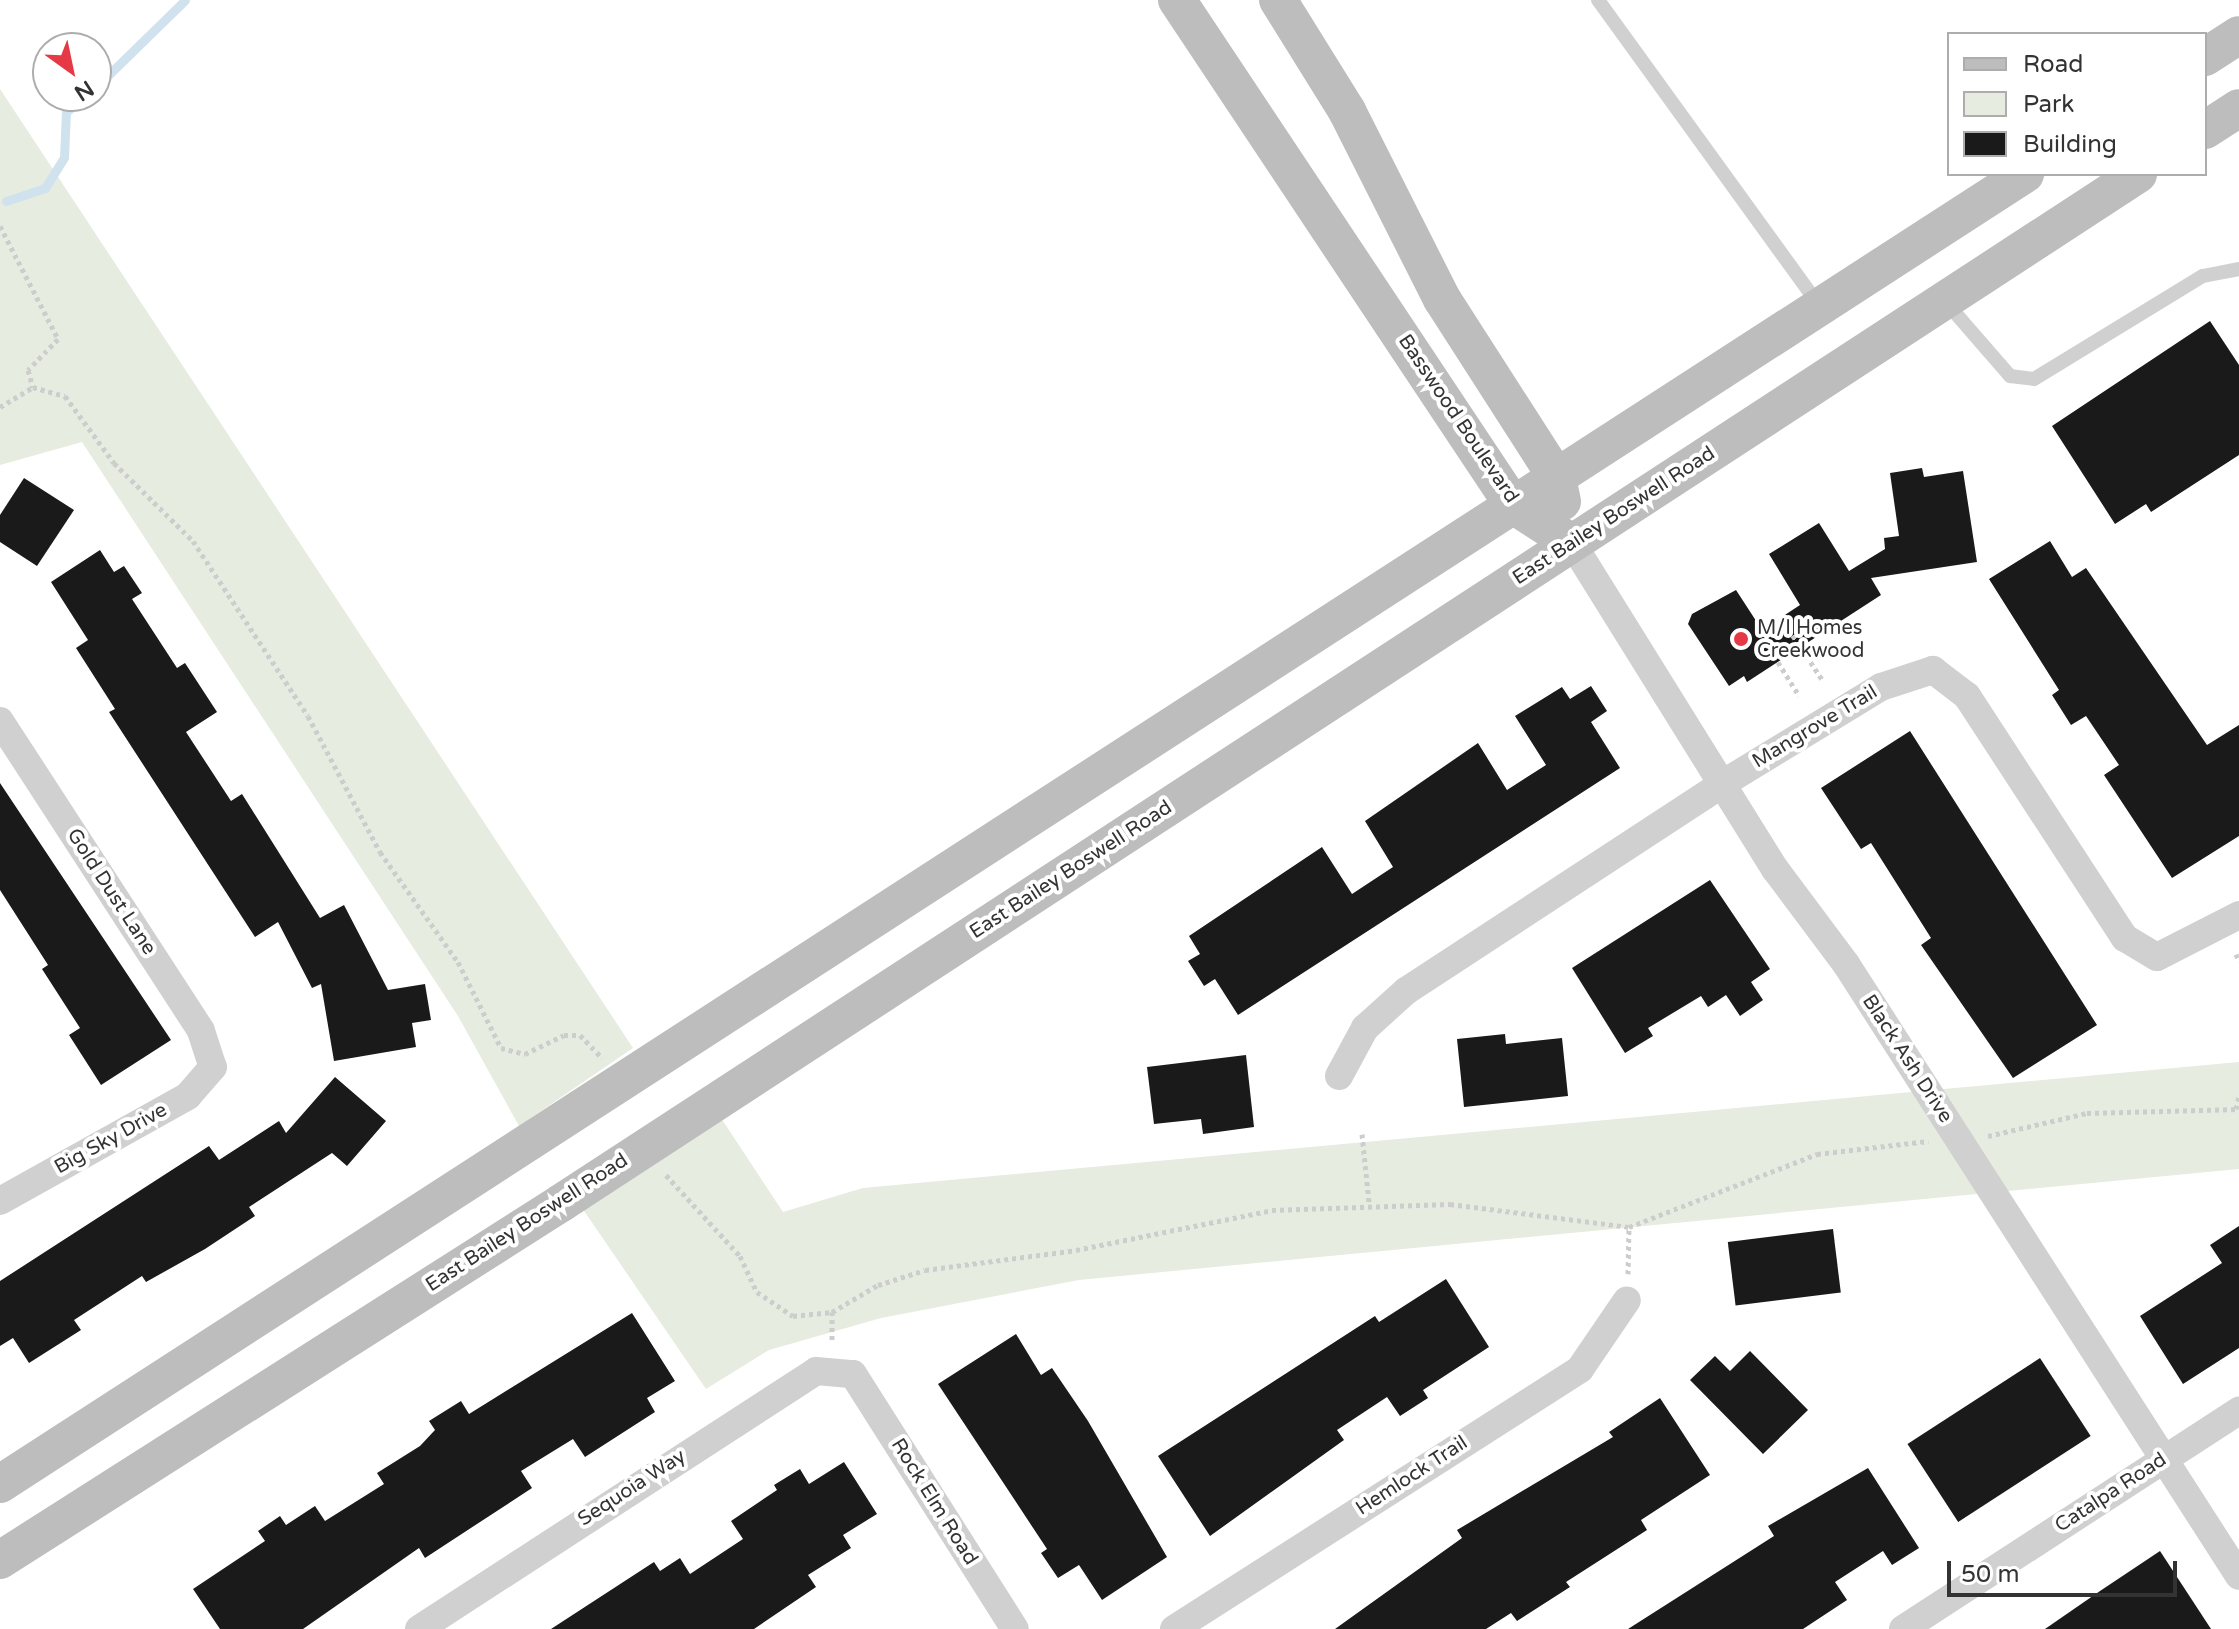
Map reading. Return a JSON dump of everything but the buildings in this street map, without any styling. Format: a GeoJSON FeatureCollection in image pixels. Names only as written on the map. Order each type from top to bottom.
{"type":"FeatureCollection","features":[{"type":"Feature","properties":{"kind":"main road","name":"Basswood Boulevard"},"geometry":{"type":"LineString","coordinates":[[1177,0],[1513,505],[1572,543]]}},
{"type":"Feature","properties":{"kind":"main road"},"geometry":{"type":"LineString","coordinates":[[1278,0],[1347,111],[1442,299],[1557,478],[1572,543]]}},
{"type":"Feature","properties":{"kind":"main road"},"geometry":{"type":"LineString","coordinates":[[2207,56],[2239,35]]}},
{"type":"Feature","properties":{"kind":"main road"},"geometry":{"type":"LineString","coordinates":[[2207,129],[2239,108]]}},
{"type":"Feature","properties":{"kind":"main road"},"geometry":{"type":"LineString","coordinates":[[0,1484],[2022,176]]}},
{"type":"Feature","properties":{"kind":"main road","name":"East Bailey Boswell Road"},"geometry":{"type":"LineString","coordinates":[[0,1560],[2135,176]]}},
{"type":"Feature","properties":{"kind":"main road"},"geometry":{"type":"LineString","coordinates":[[1913,247],[1944,300]]}},
{"type":"Feature","properties":{"kind":"street","name":"Black Ash Drive"},"geometry":{"type":"LineString","coordinates":[[1572,543],[1722,784],[1956,1135],[2161,1461],[2239,1576]]}},
{"type":"Feature","properties":{"kind":"street","name":"Mangrove Trail"},"geometry":{"type":"LineString","coordinates":[[1339,1076],[1365,1028],[1406,991],[1722,784],[1881,687],[1933,670],[1967,696],[2125,938],[2157,957],[2239,915]]}},
{"type":"Feature","properties":{"kind":"street","name":"Gold Dust Lane"},"geometry":{"type":"LineString","coordinates":[[0,721],[201,1031],[213,1067]]}},
{"type":"Feature","properties":{"kind":"street","name":"Big Sky Drive"},"geometry":{"type":"LineString","coordinates":[[0,1201],[188,1096],[213,1067]]}},
{"type":"Feature","properties":{"kind":"street","name":"Hemlock Trail"},"geometry":{"type":"LineString","coordinates":[[1174,1629],[1580,1369],[1627,1300]]}},
{"type":"Feature","properties":{"kind":"street","name":"Sequoia Way"},"geometry":{"type":"LineString","coordinates":[[419,1629],[816,1371],[853,1374]]}},
{"type":"Feature","properties":{"kind":"street","name":"Rock Elm Road"},"geometry":{"type":"LineString","coordinates":[[853,1374],[1015,1629]]}},
{"type":"Feature","properties":{"kind":"street","name":"Catalpa Road"},"geometry":{"type":"LineString","coordinates":[[1903,1629],[2239,1411]]}},
{"type":"Feature","properties":{"kind":"lane"},"geometry":{"type":"LineString","coordinates":[[1598,0],[1820,307]]}},
{"type":"Feature","properties":{"kind":"lane"},"geometry":{"type":"LineString","coordinates":[[1944,300],[2010,376],[2034,379],[2203,276],[2239,269]]}},
{"type":"Feature","properties":{"kind":"path"},"geometry":{"type":"LineString","coordinates":[[0,226],[58,339],[28,370],[33,387]]}},
{"type":"Feature","properties":{"kind":"path"},"geometry":{"type":"LineString","coordinates":[[0,407],[33,387],[65,396],[114,463],[193,541],[308,716],[380,852],[458,962],[501,1048],[525,1054],[564,1035],[580,1035],[609,1068]]}},
{"type":"Feature","properties":{"kind":"path"},"geometry":{"type":"LineString","coordinates":[[1784,622],[1823,681]]}},
{"type":"Feature","properties":{"kind":"path"},"geometry":{"type":"LineString","coordinates":[[1778,662],[1799,696]]}},
{"type":"Feature","properties":{"kind":"path"},"geometry":{"type":"LineString","coordinates":[[660,1165],[688,1205],[740,1256],[757,1292],[793,1316],[832,1312],[878,1285],[925,1270],[1076,1250],[1191,1222],[1369,1202],[1629,1227],[1817,1154],[1956,1135],[1977,1139],[2087,1113],[2238,1109],[2239,1096]]}},
{"type":"Feature","properties":{"kind":"path"},"geometry":{"type":"LineString","coordinates":[[1362,1134],[1369,1202]]}},
{"type":"Feature","properties":{"kind":"path"},"geometry":{"type":"LineString","coordinates":[[1627,1300],[1629,1227]]}},
{"type":"Feature","properties":{"kind":"green space"},"geometry":{"type":"Polygon","coordinates":[[[0,89],[633,1048],[519,1126],[458,1016],[82,442],[0,465],[0,89]]]}},
{"type":"Feature","properties":{"kind":"green space"},"geometry":{"type":"Polygon","coordinates":[[[2239,1062],[2239,1169],[1079,1280],[881,1318],[769,1350],[706,1389],[580,1205],[721,1118],[783,1212],[863,1188],[2239,1062]]]}},
{"type":"Feature","properties":{"kind":"waterway"},"geometry":{"type":"LineString","coordinates":[[112,71],[185,0]]}},
{"type":"Feature","properties":{"kind":"waterway"},"geometry":{"type":"LineString","coordinates":[[6,201],[45,188],[64,157],[66,112]]}},
{"type":"Feature","properties":{"kind":"place","name":"M/I Homes Creekwood"},"geometry":{"type":"Point","coordinates":[1741,639]}}]}
